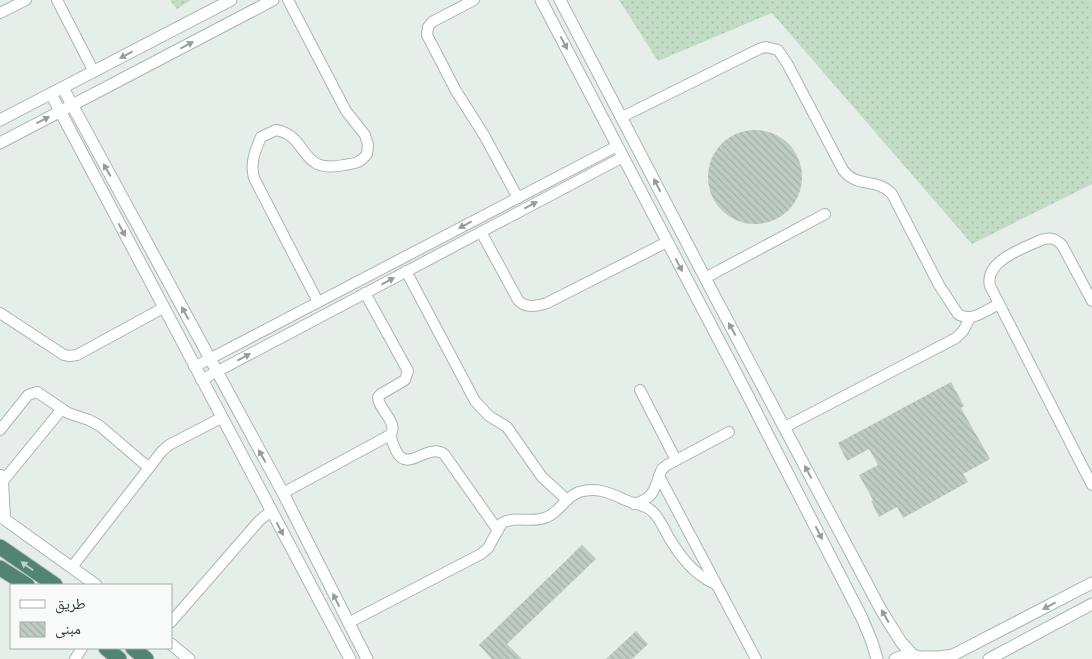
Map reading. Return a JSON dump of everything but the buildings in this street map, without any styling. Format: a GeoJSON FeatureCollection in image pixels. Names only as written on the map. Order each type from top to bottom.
{"type":"FeatureCollection","features":[{"type":"Feature","properties":{"kind":"highway"},"geometry":{"type":"LineString","coordinates":[[0,547],[54,584]]}},
{"type":"Feature","properties":{"kind":"highway"},"geometry":{"type":"LineString","coordinates":[[0,568],[25,584]]}},
{"type":"Feature","properties":{"kind":"highway"},"geometry":{"type":"LineString","coordinates":[[107,649],[120,659]]}},
{"type":"Feature","properties":{"kind":"highway"},"geometry":{"type":"LineString","coordinates":[[134,649],[146,659]]}},
{"type":"Feature","properties":{"kind":"street"},"geometry":{"type":"LineString","coordinates":[[0,13],[26,0]]}},
{"type":"Feature","properties":{"kind":"street"},"geometry":{"type":"LineString","coordinates":[[57,0],[94,72]]}},
{"type":"Feature","properties":{"kind":"street"},"geometry":{"type":"LineString","coordinates":[[0,120],[231,0]]}},
{"type":"Feature","properties":{"kind":"street"},"geometry":{"type":"LineString","coordinates":[[0,142],[273,0]]}},
{"type":"Feature","properties":{"kind":"street"},"geometry":{"type":"LineString","coordinates":[[288,0],[346,111],[365,135],[368,145],[368,154],[355,164],[328,167],[309,160],[290,134],[276,130],[261,138],[254,154],[252,172],[254,178],[318,302]]}},
{"type":"Feature","properties":{"kind":"street"},"geometry":{"type":"LineString","coordinates":[[474,0],[432,22],[428,28],[427,35],[456,91],[484,135],[518,198]]}},
{"type":"Feature","properties":{"kind":"street"},"geometry":{"type":"LineString","coordinates":[[541,0],[804,504],[862,618],[877,659]]}},
{"type":"Feature","properties":{"kind":"street"},"geometry":{"type":"LineString","coordinates":[[560,0],[705,278],[886,617],[902,642],[920,657]]}},
{"type":"Feature","properties":{"kind":"street"},"geometry":{"type":"LineString","coordinates":[[622,117],[748,53],[766,47],[778,50],[788,65],[843,170],[851,179],[863,183],[876,183],[892,194],[950,304],[958,314],[962,317],[970,318],[999,304]]}},
{"type":"Feature","properties":{"kind":"street"},"geometry":{"type":"LineString","coordinates":[[63,88],[283,493],[367,659]]}},
{"type":"Feature","properties":{"kind":"street"},"geometry":{"type":"LineString","coordinates":[[51,94],[350,659]]}},
{"type":"Feature","properties":{"kind":"street"},"geometry":{"type":"LineString","coordinates":[[194,367],[617,146]]}},
{"type":"Feature","properties":{"kind":"street"},"geometry":{"type":"LineString","coordinates":[[201,380],[623,157]]}},
{"type":"Feature","properties":{"kind":"street"},"geometry":{"type":"LineString","coordinates":[[560,176],[564,181],[564,188]]}},
{"type":"Feature","properties":{"kind":"street"},"geometry":{"type":"LineString","coordinates":[[705,278],[825,214]]}},
{"type":"Feature","properties":{"kind":"street"},"geometry":{"type":"LineString","coordinates":[[481,232],[518,300],[521,304],[531,307],[547,303],[668,242]]}},
{"type":"Feature","properties":{"kind":"street"},"geometry":{"type":"LineString","coordinates":[[1092,301],[1062,245],[1054,239],[1047,238],[995,265],[989,276],[989,281],[999,304],[1092,485]]}},
{"type":"Feature","properties":{"kind":"street"},"geometry":{"type":"LineString","coordinates":[[406,271],[476,401],[489,416],[507,428],[542,477],[566,500]]}},
{"type":"Feature","properties":{"kind":"street"},"geometry":{"type":"LineString","coordinates":[[283,493],[390,436],[393,431],[393,427],[379,404],[378,398],[381,394],[405,380],[408,371],[365,293]]}},
{"type":"Feature","properties":{"kind":"street"},"geometry":{"type":"LineString","coordinates":[[0,313],[64,355],[70,356],[77,355],[163,308]]}},
{"type":"Feature","properties":{"kind":"street"},"geometry":{"type":"LineString","coordinates":[[290,317],[288,326],[292,331]]}},
{"type":"Feature","properties":{"kind":"street"},"geometry":{"type":"LineString","coordinates":[[785,427],[956,338],[966,327],[970,318]]}},
{"type":"Feature","properties":{"kind":"street"},"geometry":{"type":"LineString","coordinates":[[640,390],[676,460]]}},
{"type":"Feature","properties":{"kind":"street"},"geometry":{"type":"LineString","coordinates":[[0,430],[28,395],[34,392],[41,393],[68,414],[89,420],[100,426],[149,468]]}},
{"type":"Feature","properties":{"kind":"street"},"geometry":{"type":"LineString","coordinates":[[62,409],[2,478],[3,517],[95,584]]}},
{"type":"Feature","properties":{"kind":"street"},"geometry":{"type":"LineString","coordinates":[[760,418],[770,420],[778,414]]}},
{"type":"Feature","properties":{"kind":"street"},"geometry":{"type":"LineString","coordinates":[[72,567],[162,451],[169,445],[221,418]]}},
{"type":"Feature","properties":{"kind":"street"},"geometry":{"type":"LineString","coordinates":[[634,504],[646,500],[653,493],[662,470],[676,460],[729,432]]}},
{"type":"Feature","properties":{"kind":"street"},"geometry":{"type":"LineString","coordinates":[[390,436],[397,453],[403,459],[411,460],[431,451],[444,454],[497,529]]}},
{"type":"Feature","properties":{"kind":"street"},"geometry":{"type":"LineString","coordinates":[[659,476],[756,659]]}},
{"type":"Feature","properties":{"kind":"street"},"geometry":{"type":"LineString","coordinates":[[348,622],[473,559],[488,548],[502,522],[513,519],[537,520],[548,517],[566,500],[580,492],[605,491],[654,513],[692,569],[715,584]]}},
{"type":"Feature","properties":{"kind":"street"},"geometry":{"type":"LineString","coordinates":[[804,504],[814,501],[825,504]]}},
{"type":"Feature","properties":{"kind":"street"},"geometry":{"type":"LineString","coordinates":[[172,621],[255,525],[271,511]]}},
{"type":"Feature","properties":{"kind":"street"},"geometry":{"type":"LineString","coordinates":[[894,659],[903,656],[939,657],[953,655],[1092,583]]}},
{"type":"Feature","properties":{"kind":"street"},"geometry":{"type":"LineString","coordinates":[[989,659],[1092,604]]}},
{"type":"Feature","properties":{"kind":"street"},"geometry":{"type":"LineString","coordinates":[[1014,624],[1019,636],[1025,640]]}},
{"type":"Feature","properties":{"kind":"street"},"geometry":{"type":"LineString","coordinates":[[172,645],[189,659]]}},
{"type":"Feature","properties":{"kind":"green space"},"geometry":{"type":"Polygon","coordinates":[[[170,0],[191,0],[177,9],[170,0]]]}},
{"type":"Feature","properties":{"kind":"green space"},"geometry":{"type":"Polygon","coordinates":[[[619,0],[1092,0],[1092,184],[972,244],[772,13],[658,61],[619,0]]]}}]}
